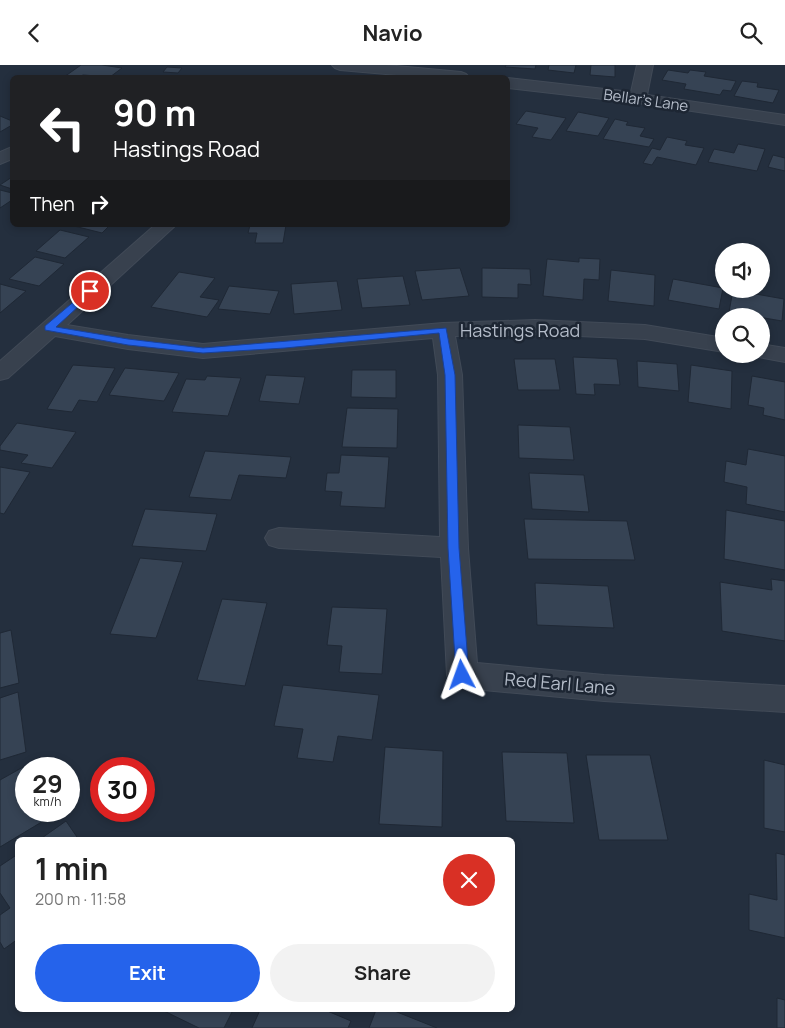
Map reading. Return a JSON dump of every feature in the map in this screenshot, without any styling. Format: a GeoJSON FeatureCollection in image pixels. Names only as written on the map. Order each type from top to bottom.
{"type":"FeatureCollection","features":[{"type":"Feature","properties":{"kind":"street"},"geometry":{"type":"LineString","coordinates":[[329,75],[339,65],[407,68],[450,75]]}},
{"type":"Feature","properties":{"kind":"street"},"geometry":{"type":"LineString","coordinates":[[638,98],[644,65]]}},
{"type":"Feature","properties":{"kind":"street","name":"Bellar's Lane"},"geometry":{"type":"LineString","coordinates":[[510,83],[638,98],[785,121]]}},
{"type":"Feature","properties":{"kind":"street"},"geometry":{"type":"LineString","coordinates":[[0,373],[164,227]]}},
{"type":"Feature","properties":{"kind":"street","name":"Hastings Road"},"geometry":{"type":"LineString","coordinates":[[49,328],[128,342],[203,351],[443,330],[535,327],[645,332],[715,344]]}},
{"type":"Feature","properties":{"kind":"street","name":"Red Earl Lane"},"geometry":{"type":"LineString","coordinates":[[443,330],[450,375],[454,548],[462,675],[604,688],[785,699]]}},
{"type":"Feature","properties":{"kind":"street"},"geometry":{"type":"LineString","coordinates":[[770,352],[785,355]]}},
{"type":"Feature","properties":{"kind":"street"},"geometry":{"type":"LineString","coordinates":[[279,538],[454,548]]}},
{"type":"Feature","properties":{"kind":"building"},"geometry":{"type":"Polygon","coordinates":[[[81,65],[102,65],[122,68],[113,75],[67,75],[81,65]]]}},
{"type":"Feature","properties":{"kind":"building"},"geometry":{"type":"Polygon","coordinates":[[[506,65],[536,65],[535,69],[505,67],[506,65]]]}},
{"type":"Feature","properties":{"kind":"building"},"geometry":{"type":"Polygon","coordinates":[[[549,65],[576,65],[574,73],[548,70],[549,65]]]}},
{"type":"Feature","properties":{"kind":"building"},"geometry":{"type":"Polygon","coordinates":[[[591,65],[615,65],[615,77],[590,75],[591,65]]]}},
{"type":"Feature","properties":{"kind":"building"},"geometry":{"type":"Polygon","coordinates":[[[167,67],[182,68],[178,73],[163,72],[167,67]]]}},
{"type":"Feature","properties":{"kind":"building"},"geometry":{"type":"Polygon","coordinates":[[[668,70],[688,73],[690,70],[706,72],[704,76],[736,81],[731,91],[723,90],[720,95],[684,89],[686,84],[662,80],[668,70]]]}},
{"type":"Feature","properties":{"kind":"building"},"geometry":{"type":"Polygon","coordinates":[[[742,81],[758,83],[757,87],[779,90],[773,103],[734,96],[742,81]]]}},
{"type":"Feature","properties":{"kind":"building"},"geometry":{"type":"Polygon","coordinates":[[[526,111],[566,118],[551,140],[532,137],[538,128],[516,124],[526,111]]]}},
{"type":"Feature","properties":{"kind":"building"},"geometry":{"type":"Polygon","coordinates":[[[578,112],[609,118],[598,136],[566,131],[578,112]]]}},
{"type":"Feature","properties":{"kind":"building"},"geometry":{"type":"Polygon","coordinates":[[[0,116],[10,120],[10,126],[0,132],[0,116]]]}},
{"type":"Feature","properties":{"kind":"building"},"geometry":{"type":"Polygon","coordinates":[[[615,119],[628,122],[626,125],[645,128],[640,136],[654,139],[649,147],[603,139],[615,119]]]}},
{"type":"Feature","properties":{"kind":"building"},"geometry":{"type":"Polygon","coordinates":[[[667,137],[687,141],[685,145],[704,148],[696,165],[657,157],[652,165],[643,163],[652,148],[660,150],[667,137]]]}},
{"type":"Feature","properties":{"kind":"building"},"geometry":{"type":"Polygon","coordinates":[[[738,144],[765,149],[757,171],[708,162],[714,149],[734,153],[738,144]]]}},
{"type":"Feature","properties":{"kind":"building"},"geometry":{"type":"Polygon","coordinates":[[[773,155],[785,158],[785,171],[768,167],[773,155]]]}},
{"type":"Feature","properties":{"kind":"building"},"geometry":{"type":"Polygon","coordinates":[[[10,178],[10,188],[0,185],[10,178]]]}},
{"type":"Feature","properties":{"kind":"building"},"geometry":{"type":"Polygon","coordinates":[[[0,190],[10,192],[10,201],[0,208],[0,190]]]}},
{"type":"Feature","properties":{"kind":"building"},"geometry":{"type":"Polygon","coordinates":[[[78,227],[108,227],[102,233],[78,227]]]}},
{"type":"Feature","properties":{"kind":"building"},"geometry":{"type":"Polygon","coordinates":[[[250,227],[286,227],[283,243],[255,243],[257,233],[248,233],[250,227]]]}},
{"type":"Feature","properties":{"kind":"building"},"geometry":{"type":"Polygon","coordinates":[[[60,230],[89,237],[65,258],[36,251],[60,230]]]}},
{"type":"Feature","properties":{"kind":"building"},"geometry":{"type":"Polygon","coordinates":[[[35,257],[64,264],[39,286],[9,279],[35,257]]]}},
{"type":"Feature","properties":{"kind":"building"},"geometry":{"type":"Polygon","coordinates":[[[579,258],[600,259],[599,280],[584,279],[583,300],[543,296],[547,259],[579,262],[579,258]]]}},
{"type":"Feature","properties":{"kind":"building"},"geometry":{"type":"Polygon","coordinates":[[[460,268],[469,296],[422,300],[415,271],[460,268]]]}},
{"type":"Feature","properties":{"kind":"building"},"geometry":{"type":"Polygon","coordinates":[[[482,268],[530,269],[531,285],[518,284],[518,298],[482,297],[482,268]]]}},
{"type":"Feature","properties":{"kind":"building"},"geometry":{"type":"Polygon","coordinates":[[[611,270],[655,275],[654,306],[608,301],[611,270]]]}},
{"type":"Feature","properties":{"kind":"building"},"geometry":{"type":"Polygon","coordinates":[[[179,272],[215,278],[200,297],[219,300],[207,317],[151,307],[179,272]]]}},
{"type":"Feature","properties":{"kind":"building"},"geometry":{"type":"Polygon","coordinates":[[[403,276],[410,305],[362,308],[357,279],[403,276]]]}},
{"type":"Feature","properties":{"kind":"building"},"geometry":{"type":"Polygon","coordinates":[[[673,279],[715,287],[715,298],[721,298],[719,308],[715,308],[668,300],[673,279]]]}},
{"type":"Feature","properties":{"kind":"building"},"geometry":{"type":"Polygon","coordinates":[[[337,281],[342,310],[294,314],[291,284],[337,281]]]}},
{"type":"Feature","properties":{"kind":"building"},"geometry":{"type":"Polygon","coordinates":[[[0,284],[26,291],[0,313],[0,284]]]}},
{"type":"Feature","properties":{"kind":"building"},"geometry":{"type":"Polygon","coordinates":[[[229,286],[279,291],[270,314],[218,309],[229,286]]]}},
{"type":"Feature","properties":{"kind":"building"},"geometry":{"type":"Polygon","coordinates":[[[770,297],[784,299],[782,321],[770,319],[770,308],[730,308],[732,298],[770,297]]]}},
{"type":"Feature","properties":{"kind":"building"},"geometry":{"type":"Polygon","coordinates":[[[573,357],[617,359],[620,385],[594,384],[595,395],[576,394],[573,357]]]}},
{"type":"Feature","properties":{"kind":"building"},"geometry":{"type":"Polygon","coordinates":[[[514,359],[555,359],[560,390],[518,390],[514,359]]]}},
{"type":"Feature","properties":{"kind":"building"},"geometry":{"type":"Polygon","coordinates":[[[637,361],[677,364],[679,391],[638,387],[637,361]]]}},
{"type":"Feature","properties":{"kind":"building"},"geometry":{"type":"Polygon","coordinates":[[[73,365],[115,368],[97,402],[79,400],[72,412],[47,409],[73,365]]]}},
{"type":"Feature","properties":{"kind":"building"},"geometry":{"type":"Polygon","coordinates":[[[691,365],[732,371],[731,409],[688,402],[691,365]]]}},
{"type":"Feature","properties":{"kind":"building"},"geometry":{"type":"Polygon","coordinates":[[[125,368],[179,373],[164,401],[109,395],[125,368]]]}},
{"type":"Feature","properties":{"kind":"building"},"geometry":{"type":"Polygon","coordinates":[[[352,370],[396,370],[396,398],[351,397],[352,370]]]}},
{"type":"Feature","properties":{"kind":"building"},"geometry":{"type":"Polygon","coordinates":[[[266,375],[305,377],[299,404],[259,401],[266,375]]]}},
{"type":"Feature","properties":{"kind":"building"},"geometry":{"type":"Polygon","coordinates":[[[207,376],[241,378],[228,416],[172,412],[186,379],[205,380],[207,376]]]}},
{"type":"Feature","properties":{"kind":"building"},"geometry":{"type":"Polygon","coordinates":[[[752,376],[785,382],[785,420],[763,415],[764,408],[748,405],[752,376]]]}},
{"type":"Feature","properties":{"kind":"building"},"geometry":{"type":"Polygon","coordinates":[[[347,408],[398,409],[397,448],[342,447],[347,408]]]}},
{"type":"Feature","properties":{"kind":"building"},"geometry":{"type":"Polygon","coordinates":[[[17,423],[76,432],[52,468],[21,463],[28,455],[0,450],[0,446],[17,423]]]}},
{"type":"Feature","properties":{"kind":"building"},"geometry":{"type":"Polygon","coordinates":[[[518,425],[570,427],[574,460],[519,458],[518,425]]]}},
{"type":"Feature","properties":{"kind":"building"},"geometry":{"type":"Polygon","coordinates":[[[748,449],[785,456],[785,512],[746,504],[747,487],[724,482],[726,461],[746,465],[748,449]]]}},
{"type":"Feature","properties":{"kind":"building"},"geometry":{"type":"Polygon","coordinates":[[[205,451],[291,457],[286,478],[239,475],[231,500],[189,497],[205,451]]]}},
{"type":"Feature","properties":{"kind":"building"},"geometry":{"type":"Polygon","coordinates":[[[341,455],[389,457],[385,508],[340,506],[342,492],[325,491],[327,473],[339,473],[341,455]]]}},
{"type":"Feature","properties":{"kind":"building"},"geometry":{"type":"Polygon","coordinates":[[[0,467],[30,472],[4,514],[0,513],[0,467]]]}},
{"type":"Feature","properties":{"kind":"building"},"geometry":{"type":"Polygon","coordinates":[[[529,473],[584,475],[589,512],[532,509],[529,473]]]}},
{"type":"Feature","properties":{"kind":"building"},"geometry":{"type":"Polygon","coordinates":[[[145,509],[217,514],[206,551],[132,546],[145,509]]]}},
{"type":"Feature","properties":{"kind":"building"},"geometry":{"type":"Polygon","coordinates":[[[726,510],[785,521],[785,570],[724,559],[726,510]]]}},
{"type":"Feature","properties":{"kind":"building"},"geometry":{"type":"Polygon","coordinates":[[[524,519],[627,521],[635,560],[528,559],[524,519]]]}},
{"type":"Feature","properties":{"kind":"building"},"geometry":{"type":"Polygon","coordinates":[[[140,558],[183,562],[156,638],[110,634],[140,558]]]}},
{"type":"Feature","properties":{"kind":"building"},"geometry":{"type":"Polygon","coordinates":[[[771,579],[785,581],[785,641],[722,631],[720,582],[772,590],[771,579]]]}},
{"type":"Feature","properties":{"kind":"building"},"geometry":{"type":"Polygon","coordinates":[[[535,583],[608,586],[614,628],[537,625],[535,583]]]}},
{"type":"Feature","properties":{"kind":"building"},"geometry":{"type":"Polygon","coordinates":[[[222,599],[267,603],[245,686],[197,680],[222,599]]]}},
{"type":"Feature","properties":{"kind":"building"},"geometry":{"type":"Polygon","coordinates":[[[332,607],[387,609],[382,674],[339,672],[342,646],[327,645],[332,607]]]}},
{"type":"Feature","properties":{"kind":"building"},"geometry":{"type":"Polygon","coordinates":[[[11,630],[19,683],[0,688],[0,633],[11,630]]]}},
{"type":"Feature","properties":{"kind":"building"},"geometry":{"type":"Polygon","coordinates":[[[283,685],[379,695],[372,740],[338,736],[333,762],[297,758],[303,729],[274,726],[283,685]]]}},
{"type":"Feature","properties":{"kind":"building"},"geometry":{"type":"Polygon","coordinates":[[[18,692],[26,752],[0,760],[0,698],[18,692]]]}},
{"type":"Feature","properties":{"kind":"building"},"geometry":{"type":"Polygon","coordinates":[[[385,747],[443,751],[442,827],[379,824],[385,747]]]}},
{"type":"Feature","properties":{"kind":"building"},"geometry":{"type":"Polygon","coordinates":[[[502,752],[567,753],[574,823],[506,821],[502,752]]]}},
{"type":"Feature","properties":{"kind":"building"},"geometry":{"type":"Polygon","coordinates":[[[586,755],[650,755],[668,840],[599,840],[586,755]]]}},
{"type":"Feature","properties":{"kind":"building"},"geometry":{"type":"Polygon","coordinates":[[[764,760],[785,765],[785,832],[764,828],[764,760]]]}},
{"type":"Feature","properties":{"kind":"building"},"geometry":{"type":"Polygon","coordinates":[[[15,772],[15,822],[42,822],[0,847],[0,780],[15,772]]]}},
{"type":"Feature","properties":{"kind":"building"},"geometry":{"type":"Polygon","coordinates":[[[67,822],[77,837],[43,837],[67,822]]]}},
{"type":"Feature","properties":{"kind":"building"},"geometry":{"type":"Polygon","coordinates":[[[776,853],[785,855],[785,938],[749,930],[749,894],[777,900],[776,853]]]}},
{"type":"Feature","properties":{"kind":"building"},"geometry":{"type":"Polygon","coordinates":[[[15,856],[15,941],[4,949],[0,942],[0,915],[10,908],[0,893],[0,866],[15,856]]]}},
{"type":"Feature","properties":{"kind":"building"},"geometry":{"type":"Polygon","coordinates":[[[777,998],[785,1000],[785,1028],[777,1028],[777,998]]]}},
{"type":"Feature","properties":{"kind":"building"},"geometry":{"type":"Polygon","coordinates":[[[166,1012],[232,1012],[224,1028],[199,1028],[166,1012]]]}},
{"type":"Feature","properties":{"kind":"building"},"geometry":{"type":"Polygon","coordinates":[[[259,1012],[330,1012],[351,1021],[348,1028],[252,1028],[259,1012]]]}},
{"type":"Feature","properties":{"kind":"building"},"geometry":{"type":"Polygon","coordinates":[[[375,1012],[397,1012],[437,1028],[369,1028],[375,1012]]]}},
{"type":"Feature","properties":{"kind":"route"},"geometry":{"type":"LineString","coordinates":[[90,291],[49,328],[128,342],[203,351],[443,330],[450,375],[454,548],[462,675]]}}]}
